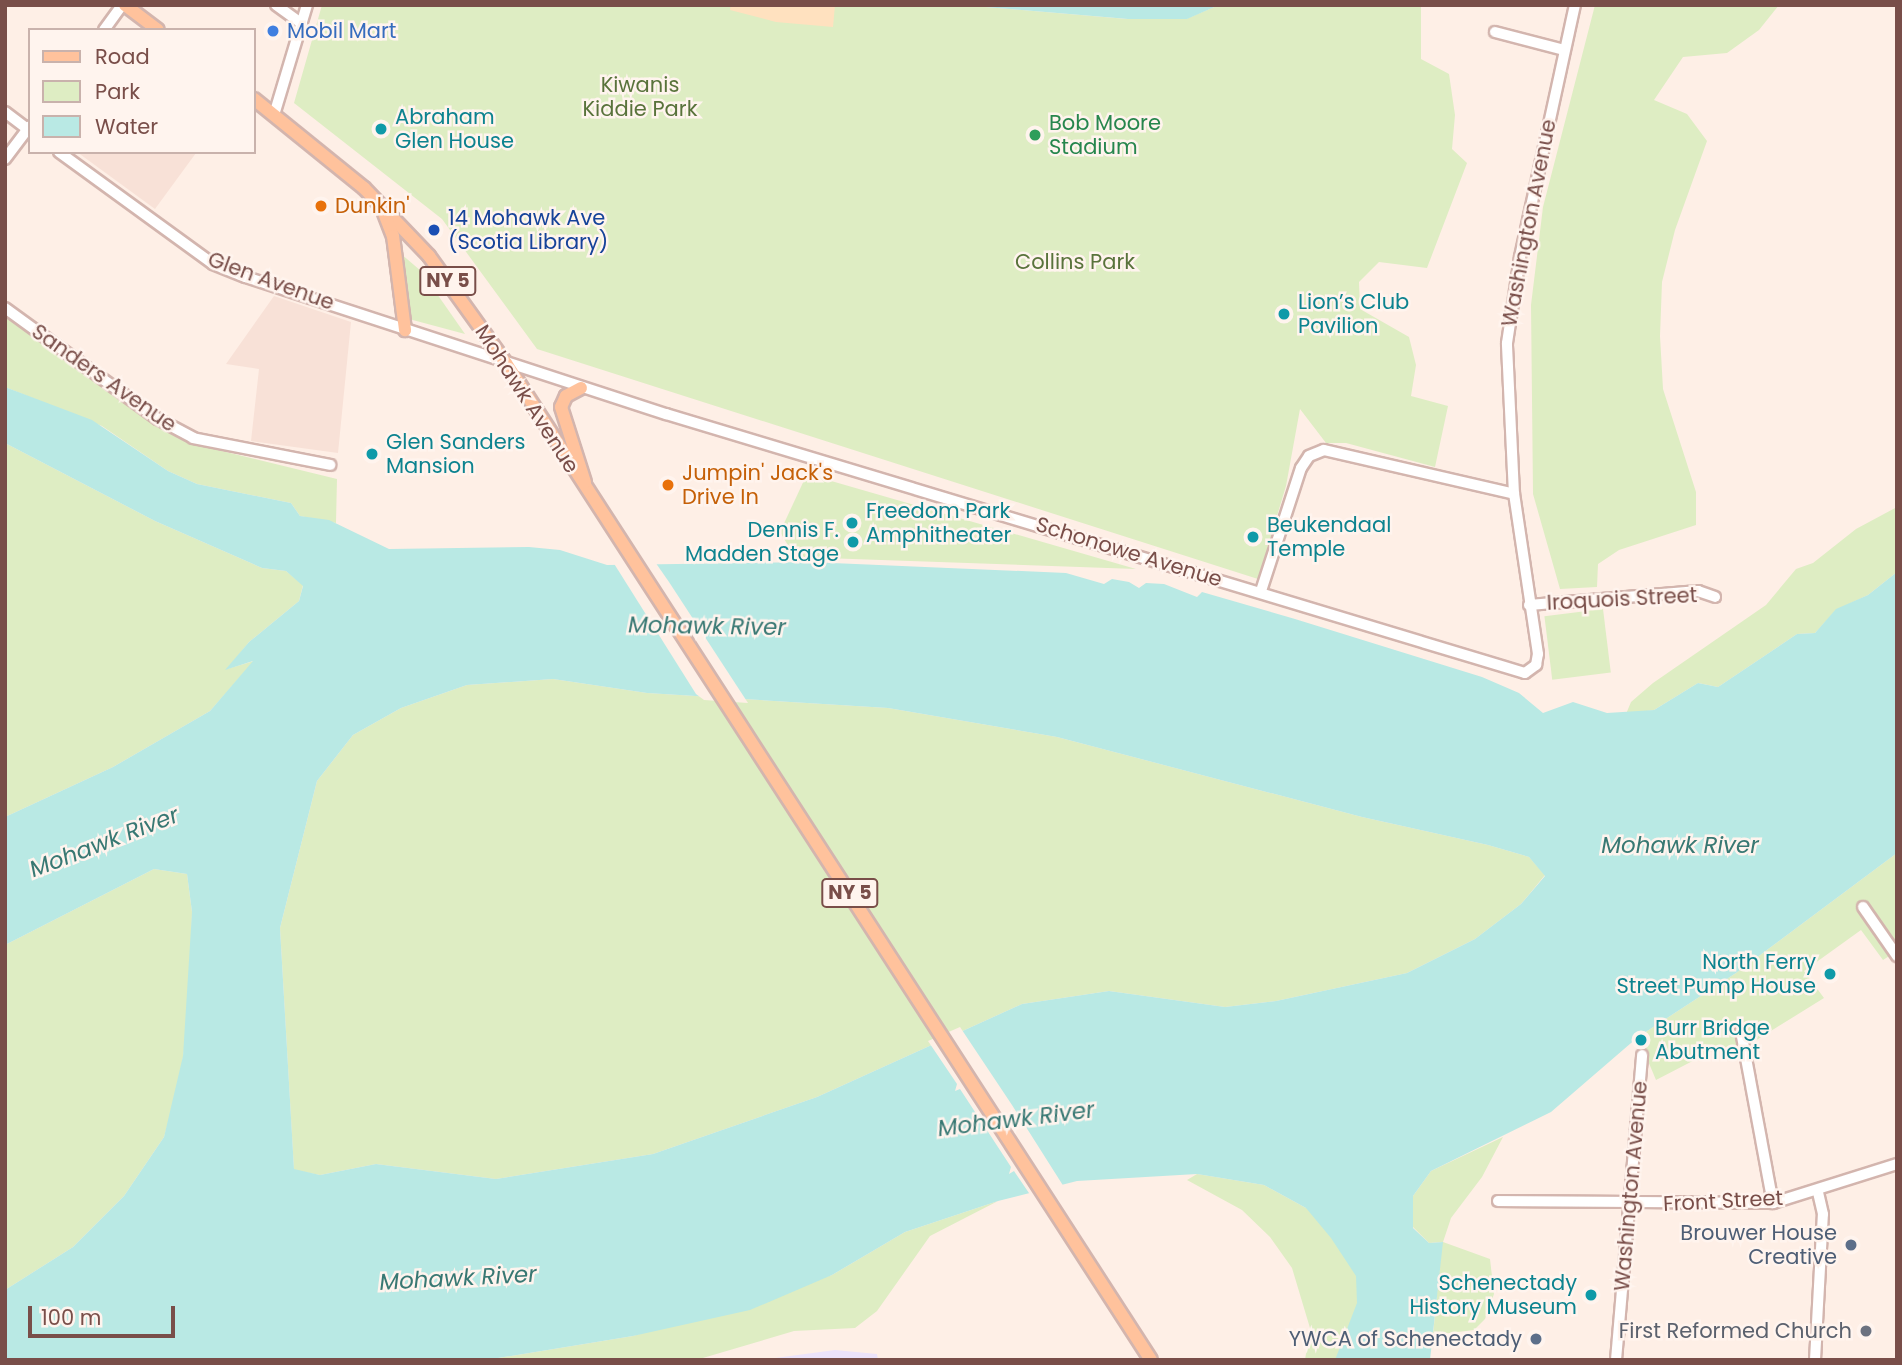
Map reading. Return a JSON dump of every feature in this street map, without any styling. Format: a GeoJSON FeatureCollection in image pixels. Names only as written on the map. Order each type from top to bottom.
{"type":"FeatureCollection","features":[{"type":"Feature","properties":{"kind":"main road"},"geometry":{"type":"LineString","coordinates":[[124,5],[155,28]]}},
{"type":"Feature","properties":{"kind":"main road","name":"Mohawk Avenue"},"geometry":{"type":"LineString","coordinates":[[256,101],[381,206],[429,256],[506,363],[586,490],[1086,1255],[1151,1360]]}},
{"type":"Feature","properties":{"kind":"main road"},"geometry":{"type":"LineString","coordinates":[[381,206],[393,236],[405,330]]}},
{"type":"Feature","properties":{"kind":"main road"},"geometry":{"type":"LineString","coordinates":[[582,388],[566,396],[561,407],[566,434],[581,459],[586,490]]}},
{"type":"Feature","properties":{"kind":"street"},"geometry":{"type":"LineString","coordinates":[[105,28],[124,5]]}},
{"type":"Feature","properties":{"kind":"street"},"geometry":{"type":"LineString","coordinates":[[276,5],[302,24]]}},
{"type":"Feature","properties":{"kind":"street"},"geometry":{"type":"LineString","coordinates":[[274,115],[307,5]]}},
{"type":"Feature","properties":{"kind":"street","name":"Washington Avenue"},"geometry":{"type":"LineString","coordinates":[[1511,669],[1525,673],[1536,665],[1514,494],[1507,342],[1520,257],[1575,5]]}},
{"type":"Feature","properties":{"kind":"street"},"geometry":{"type":"LineString","coordinates":[[1495,32],[1564,50]]}},
{"type":"Feature","properties":{"kind":"street"},"geometry":{"type":"LineString","coordinates":[[5,112],[28,128]]}},
{"type":"Feature","properties":{"kind":"street"},"geometry":{"type":"LineString","coordinates":[[5,159],[28,130]]}},
{"type":"Feature","properties":{"kind":"street","name":"Glen Avenue"},"geometry":{"type":"LineString","coordinates":[[62,154],[213,264],[506,363]]}},
{"type":"Feature","properties":{"kind":"street","name":"Sanders Avenue"},"geometry":{"type":"LineString","coordinates":[[5,308],[158,419],[193,438],[330,465]]}},
{"type":"Feature","properties":{"kind":"street","name":"Schonowe Avenue"},"geometry":{"type":"LineString","coordinates":[[506,363],[1511,669]]}},
{"type":"Feature","properties":{"kind":"street"},"geometry":{"type":"LineString","coordinates":[[1261,591],[1288,503],[1309,457],[1324,450],[1347,452],[1514,494]]}},
{"type":"Feature","properties":{"kind":"street","name":"Iroquois Street"},"geometry":{"type":"LineString","coordinates":[[1529,605],[1698,591],[1715,597]]}},
{"type":"Feature","properties":{"kind":"street"},"geometry":{"type":"LineString","coordinates":[[1863,907],[1897,956]]}},
{"type":"Feature","properties":{"kind":"street"},"geometry":{"type":"LineString","coordinates":[[1741,1031],[1773,1203]]}},
{"type":"Feature","properties":{"kind":"street","name":"Washington Avenue"},"geometry":{"type":"LineString","coordinates":[[1616,1360],[1642,1055]]}},
{"type":"Feature","properties":{"kind":"street","name":"Front Street"},"geometry":{"type":"LineString","coordinates":[[1498,1201],[1773,1203],[1818,1192],[1897,1164]]}},
{"type":"Feature","properties":{"kind":"street"},"geometry":{"type":"LineString","coordinates":[[1815,1360],[1823,1214],[1818,1192]]}},
{"type":"Feature","properties":{"kind":"shaded area"},"geometry":{"type":"Polygon","coordinates":[[[80,154],[195,154],[155,209],[80,154]]]}},
{"type":"Feature","properties":{"kind":"shaded area"},"geometry":{"type":"Polygon","coordinates":[[[274,296],[351,322],[338,453],[251,441],[259,369],[226,364],[274,296]]]}},
{"type":"Feature","properties":{"kind":"shaded area"},"geometry":{"type":"Polygon","coordinates":[[[835,1350],[877,1354],[878,1360],[761,1360],[835,1350]]]}},
{"type":"Feature","properties":{"kind":"green space","name":"Collins Park"},"geometry":{"type":"Polygon","coordinates":[[[322,5],[962,5],[1127,19],[1186,19],[1219,5],[1421,5],[1421,59],[1449,74],[1455,115],[1452,149],[1467,163],[1427,268],[1379,262],[1359,282],[1360,309],[1409,337],[1416,365],[1411,396],[1448,406],[1435,467],[1346,443],[1326,443],[1300,409],[1286,486],[1258,579],[537,349],[442,219],[294,103],[322,5]]]}},
{"type":"Feature","properties":{"kind":"green space"},"geometry":{"type":"Polygon","coordinates":[[[1595,5],[1779,5],[1759,30],[1727,53],[1683,57],[1654,100],[1687,114],[1707,141],[1675,230],[1662,282],[1660,336],[1663,389],[1696,492],[1696,525],[1619,550],[1598,564],[1597,587],[1560,589],[1533,494],[1531,305],[1543,207],[1595,5]]]}},
{"type":"Feature","properties":{"kind":"green space"},"geometry":{"type":"Polygon","coordinates":[[[400,253],[421,271],[465,334],[409,319],[400,253]]]}},
{"type":"Feature","properties":{"kind":"green space"},"geometry":{"type":"Polygon","coordinates":[[[5,314],[160,427],[193,444],[337,479],[336,523],[300,516],[291,503],[197,484],[168,471],[102,426],[5,387],[5,314]]]}},
{"type":"Feature","properties":{"kind":"green space"},"geometry":{"type":"Polygon","coordinates":[[[5,443],[155,521],[262,568],[286,571],[303,585],[299,601],[249,642],[227,669],[254,661],[210,711],[113,767],[5,817],[5,443]]]}},
{"type":"Feature","properties":{"kind":"green space"},"geometry":{"type":"Polygon","coordinates":[[[807,474],[1136,569],[795,557],[780,532],[807,474]]]}},
{"type":"Feature","properties":{"kind":"green space"},"geometry":{"type":"Polygon","coordinates":[[[1897,507],[1897,572],[1868,595],[1836,610],[1815,633],[1797,634],[1718,687],[1698,683],[1654,710],[1626,714],[1631,702],[1653,683],[1766,605],[1796,569],[1813,563],[1856,529],[1897,507]]]}},
{"type":"Feature","properties":{"kind":"green space"},"geometry":{"type":"Polygon","coordinates":[[[1603,609],[1611,673],[1552,680],[1544,616],[1603,609]]]}},
{"type":"Feature","properties":{"kind":"green space"},"geometry":{"type":"Polygon","coordinates":[[[553,679],[647,693],[888,708],[1057,737],[1362,817],[1488,845],[1529,857],[1545,875],[1521,904],[1475,939],[1407,973],[1276,1001],[1225,1007],[1109,991],[1022,1004],[817,1097],[653,1154],[496,1179],[376,1164],[320,1175],[294,1170],[280,928],[317,781],[353,735],[401,708],[467,685],[553,679]]]}},
{"type":"Feature","properties":{"kind":"green space"},"geometry":{"type":"Polygon","coordinates":[[[1897,853],[1897,951],[1883,960],[1861,930],[1804,971],[1824,998],[1750,1044],[1712,1051],[1656,1080],[1638,1037],[1736,973],[1897,853]]]}},
{"type":"Feature","properties":{"kind":"green space"},"geometry":{"type":"Polygon","coordinates":[[[154,869],[187,874],[192,912],[190,1002],[180,1081],[164,1137],[124,1196],[73,1247],[5,1290],[5,945],[154,869]]]}},
{"type":"Feature","properties":{"kind":"green space"},"geometry":{"type":"Polygon","coordinates":[[[1503,1137],[1482,1177],[1451,1218],[1443,1242],[1490,1259],[1494,1294],[1485,1319],[1474,1330],[1433,1335],[1442,1242],[1429,1243],[1413,1227],[1413,1196],[1431,1171],[1503,1137]]]}},
{"type":"Feature","properties":{"kind":"green space"},"geometry":{"type":"Polygon","coordinates":[[[1197,1174],[1264,1185],[1306,1208],[1344,1210],[1394,1360],[1305,1360],[1310,1328],[1292,1268],[1270,1237],[1242,1210],[1187,1180],[1197,1174]]]}},
{"type":"Feature","properties":{"kind":"green space"},"geometry":{"type":"Polygon","coordinates":[[[998,1201],[930,1236],[877,1311],[855,1328],[794,1331],[696,1360],[486,1360],[633,1336],[832,1275],[905,1232],[998,1201]]]}},
{"type":"Feature","properties":{"kind":"sand"},"geometry":{"type":"Polygon","coordinates":[[[731,5],[835,5],[833,27],[776,22],[730,10],[731,5]]]}},
{"type":"Feature","properties":{"kind":"water"},"geometry":{"type":"Polygon","coordinates":[[[962,5],[1219,5],[1187,19],[1128,19],[962,5]]]}},
{"type":"Feature","properties":{"kind":"water","name":"Mohawk River"},"geometry":{"type":"Polygon","coordinates":[[[5,387],[92,420],[168,471],[197,484],[291,503],[300,516],[329,520],[389,549],[529,547],[560,550],[607,565],[809,562],[1066,573],[1104,584],[1112,579],[1129,582],[1139,588],[1146,583],[1164,584],[1197,597],[1202,592],[1482,677],[1519,693],[1543,713],[1573,702],[1607,713],[1654,710],[1698,683],[1718,687],[1797,634],[1815,633],[1836,609],[1868,595],[1897,572],[1897,853],[1736,973],[1638,1037],[1551,1112],[1431,1171],[1413,1196],[1413,1228],[1429,1243],[1443,1242],[1430,1360],[1335,1360],[1357,1303],[1356,1276],[1331,1238],[1306,1208],[1264,1185],[1197,1174],[1077,1181],[998,1201],[905,1232],[832,1275],[750,1310],[633,1336],[486,1360],[5,1360],[5,1290],[73,1247],[124,1196],[164,1137],[183,1056],[192,912],[187,874],[154,869],[5,945],[5,817],[113,767],[210,711],[253,661],[225,670],[249,642],[299,601],[303,586],[286,571],[262,568],[155,521],[5,443],[5,387]],[[553,679],[467,685],[401,708],[353,735],[317,781],[280,928],[294,1169],[320,1175],[376,1164],[496,1179],[653,1154],[817,1097],[1022,1004],[1109,991],[1225,1007],[1276,1001],[1407,973],[1475,939],[1521,904],[1545,876],[1529,857],[1488,845],[1362,817],[1057,737],[888,708],[647,693],[553,679]]]}},
{"type":"Feature","properties":{"kind":"pier"},"geometry":{"type":"Polygon","coordinates":[[[653,559],[748,703],[704,700],[696,694],[613,562],[653,559]]]}},
{"type":"Feature","properties":{"kind":"pier"},"geometry":{"type":"Polygon","coordinates":[[[960,1027],[1064,1187],[1031,1196],[1014,1171],[1009,1174],[1011,1167],[960,1089],[955,1091],[957,1084],[928,1041],[960,1027]]]}},
{"type":"Feature","properties":{"kind":"place","name":"Mobil Mart"},"geometry":{"type":"Point","coordinates":[273,31]}},
{"type":"Feature","properties":{"kind":"place","name":"Abraham Glen House"},"geometry":{"type":"Point","coordinates":[381,129]}},
{"type":"Feature","properties":{"kind":"place","name":"Bob Moore Stadium"},"geometry":{"type":"Point","coordinates":[1035,135]}},
{"type":"Feature","properties":{"kind":"place","name":"Dunkin'"},"geometry":{"type":"Point","coordinates":[321,206]}},
{"type":"Feature","properties":{"kind":"place","name":"14 Mohawk Ave (Scotia Library)"},"geometry":{"type":"Point","coordinates":[434,230]}},
{"type":"Feature","properties":{"kind":"place","name":"Lion’s Club Pavilion"},"geometry":{"type":"Point","coordinates":[1284,314]}},
{"type":"Feature","properties":{"kind":"place","name":"Glen Sanders Mansion"},"geometry":{"type":"Point","coordinates":[372,454]}},
{"type":"Feature","properties":{"kind":"place","name":"Jumpin' Jack's Drive In"},"geometry":{"type":"Point","coordinates":[668,485]}},
{"type":"Feature","properties":{"kind":"place","name":"Freedom Park Amphitheater"},"geometry":{"type":"Point","coordinates":[852,523]}},
{"type":"Feature","properties":{"kind":"place","name":"Beukendaal Temple"},"geometry":{"type":"Point","coordinates":[1253,537]}},
{"type":"Feature","properties":{"kind":"place","name":"Dennis F. Madden Stage"},"geometry":{"type":"Point","coordinates":[853,542]}},
{"type":"Feature","properties":{"kind":"place","name":"North Ferry Street Pump House"},"geometry":{"type":"Point","coordinates":[1830,974]}},
{"type":"Feature","properties":{"kind":"place","name":"Burr Bridge Abutment"},"geometry":{"type":"Point","coordinates":[1641,1040]}},
{"type":"Feature","properties":{"kind":"place","name":"Brouwer House Creative"},"geometry":{"type":"Point","coordinates":[1851,1245]}},
{"type":"Feature","properties":{"kind":"place","name":"Schenectady History Museum"},"geometry":{"type":"Point","coordinates":[1591,1295]}},
{"type":"Feature","properties":{"kind":"place","name":"First Reformed Church"},"geometry":{"type":"Point","coordinates":[1866,1331]}},
{"type":"Feature","properties":{"kind":"place","name":"YWCA of Schenectady"},"geometry":{"type":"Point","coordinates":[1536,1339]}},
{"type":"Feature","properties":{"kind":"park label","name":"Kiwanis Kiddie Park"},"geometry":{"type":"Point","coordinates":[640,97]}}]}
